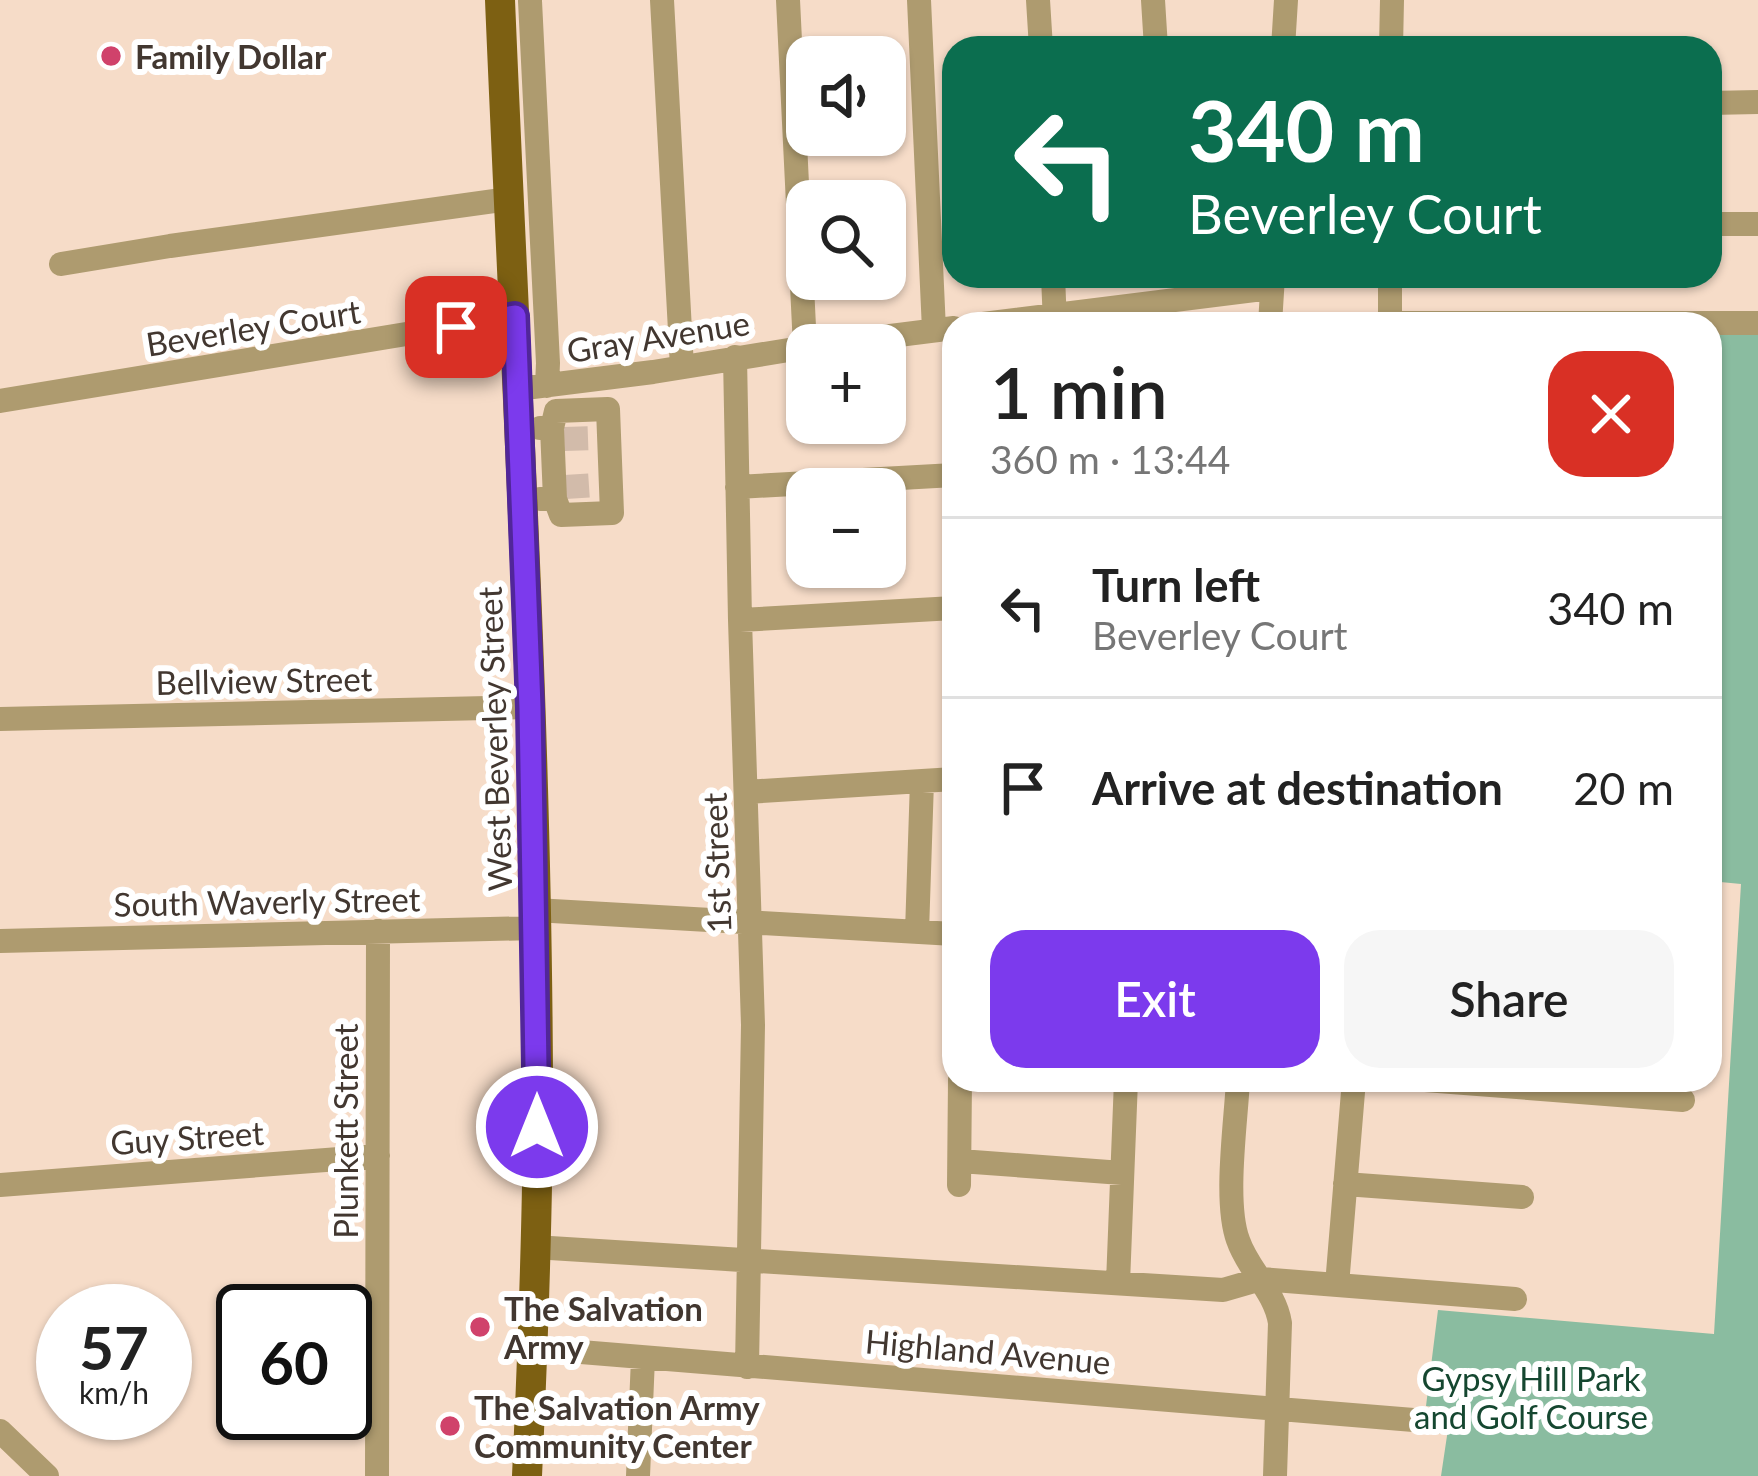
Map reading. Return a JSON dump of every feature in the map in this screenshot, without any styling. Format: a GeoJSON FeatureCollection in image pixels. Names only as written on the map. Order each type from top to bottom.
{"type":"FeatureCollection","features":[{"type":"Feature","properties":{"kind":"main road","name":"West Beverley Street"},"geometry":{"type":"LineString","coordinates":[[517,2],[509,199],[515,316],[533,387],[520,428],[538,1088],[527,1476]]}},
{"type":"Feature","properties":{"kind":"street"},"geometry":{"type":"LineString","coordinates":[[662,0],[682,367]]}},
{"type":"Feature","properties":{"kind":"street"},"geometry":{"type":"LineString","coordinates":[[788,0],[809,324]]}},
{"type":"Feature","properties":{"kind":"street"},"geometry":{"type":"LineString","coordinates":[[919,0],[943,312]]}},
{"type":"Feature","properties":{"kind":"street"},"geometry":{"type":"LineString","coordinates":[[1038,0],[1040,36]]}},
{"type":"Feature","properties":{"kind":"street"},"geometry":{"type":"LineString","coordinates":[[1154,0],[1156,36]]}},
{"type":"Feature","properties":{"kind":"street"},"geometry":{"type":"LineString","coordinates":[[1284,36],[1286,0]]}},
{"type":"Feature","properties":{"kind":"street"},"geometry":{"type":"LineString","coordinates":[[1391,36],[1392,0]]}},
{"type":"Feature","properties":{"kind":"street","name":"West Beverley Street"},"geometry":{"type":"LineString","coordinates":[[517,2],[545,296],[533,387]]}},
{"type":"Feature","properties":{"kind":"street"},"geometry":{"type":"LineString","coordinates":[[1722,103],[1758,102]]}},
{"type":"Feature","properties":{"kind":"street"},"geometry":{"type":"LineString","coordinates":[[61,264],[509,199]]}},
{"type":"Feature","properties":{"kind":"street"},"geometry":{"type":"LineString","coordinates":[[1722,224],[1758,224]]}},
{"type":"Feature","properties":{"kind":"street"},"geometry":{"type":"LineString","coordinates":[[1080,312],[1166,288]]}},
{"type":"Feature","properties":{"kind":"street","name":"Beverley Court"},"geometry":{"type":"LineString","coordinates":[[0,401],[515,316]]}},
{"type":"Feature","properties":{"kind":"street"},"geometry":{"type":"LineString","coordinates":[[1722,323],[1758,323]]}},
{"type":"Feature","properties":{"kind":"street","name":"Gray Avenue"},"geometry":{"type":"LineString","coordinates":[[906,334],[942,329]]}},
{"type":"Feature","properties":{"kind":"street","name":"Gray Avenue"},"geometry":{"type":"LineString","coordinates":[[533,387],[786,350]]}},
{"type":"Feature","properties":{"kind":"street","name":"1st Street"},"geometry":{"type":"LineString","coordinates":[[735,357],[752,924],[747,1367]]}},
{"type":"Feature","properties":{"kind":"street"},"geometry":{"type":"LineString","coordinates":[[606,378],[608,409],[601,438],[603,484],[612,513],[561,515],[556,411],[608,409]]}},
{"type":"Feature","properties":{"kind":"street"},"geometry":{"type":"LineString","coordinates":[[520,428],[556,436]]}},
{"type":"Feature","properties":{"kind":"street"},"geometry":{"type":"LineString","coordinates":[[737,487],[942,476]]}},
{"type":"Feature","properties":{"kind":"street"},"geometry":{"type":"LineString","coordinates":[[522,500],[558,491]]}},
{"type":"Feature","properties":{"kind":"street"},"geometry":{"type":"LineString","coordinates":[[740,620],[942,609]]}},
{"type":"Feature","properties":{"kind":"street","name":"Bellview Street"},"geometry":{"type":"LineString","coordinates":[[0,719],[530,707]]}},
{"type":"Feature","properties":{"kind":"street"},"geometry":{"type":"LineString","coordinates":[[746,792],[942,780]]}},
{"type":"Feature","properties":{"kind":"street"},"geometry":{"type":"LineString","coordinates":[[917,932],[922,781]]}},
{"type":"Feature","properties":{"kind":"street","name":"South Waverly Street"},"geometry":{"type":"LineString","coordinates":[[0,941],[378,931],[535,919],[675,916],[942,933]]}},
{"type":"Feature","properties":{"kind":"street","name":"Plunkett Street"},"geometry":{"type":"LineString","coordinates":[[376,1476],[378,931]]}},
{"type":"Feature","properties":{"kind":"street"},"geometry":{"type":"LineString","coordinates":[[960,1092],[960,1173],[1122,1173]]}},
{"type":"Feature","properties":{"kind":"street"},"geometry":{"type":"LineString","coordinates":[[1118,1283],[1125,1092]]}},
{"type":"Feature","properties":{"kind":"street"},"geometry":{"type":"LineString","coordinates":[[1237,1092],[1232,1214],[1240,1245],[1274,1301],[1280,1320],[1275,1476]]}},
{"type":"Feature","properties":{"kind":"street"},"geometry":{"type":"LineString","coordinates":[[1336,1285],[1353,1092]]}},
{"type":"Feature","properties":{"kind":"street"},"geometry":{"type":"LineString","coordinates":[[1580,1092],[1683,1100]]}},
{"type":"Feature","properties":{"kind":"street","name":"Guy Street"},"geometry":{"type":"LineString","coordinates":[[0,1185],[378,1156]]}},
{"type":"Feature","properties":{"kind":"street"},"geometry":{"type":"LineString","coordinates":[[1345,1184],[1522,1197]]}},
{"type":"Feature","properties":{"kind":"street"},"geometry":{"type":"LineString","coordinates":[[535,1246],[1223,1290],[1261,1279],[1515,1299]]}},
{"type":"Feature","properties":{"kind":"street","name":"Highland Avenue"},"geometry":{"type":"LineString","coordinates":[[532,1348],[1438,1422]]}},
{"type":"Feature","properties":{"kind":"street"},"geometry":{"type":"LineString","coordinates":[[638,1476],[643,1358]]}},
{"type":"Feature","properties":{"kind":"street"},"geometry":{"type":"LineString","coordinates":[[0,1431],[47,1476]]}},
{"type":"Feature","properties":{"kind":"green space","name":"Gypsy Hill Park and Golf Course"},"geometry":{"type":"Polygon","coordinates":[[[1722,327],[1758,327],[1758,1476],[1441,1476],[1451,1409],[1426,1406],[1438,1310],[1714,1334],[1741,884],[1722,882],[1722,327]]]}},
{"type":"Feature","properties":{"kind":"tunnel"},"geometry":{"type":"LineString","coordinates":[[564,439],[593,438]]}},
{"type":"Feature","properties":{"kind":"tunnel"},"geometry":{"type":"LineString","coordinates":[[565,487],[595,485]]}},
{"type":"Feature","properties":{"kind":"place","name":"Family Dollar"},"geometry":{"type":"Point","coordinates":[111,56]}},
{"type":"Feature","properties":{"kind":"place","name":"The Salvation Army"},"geometry":{"type":"Point","coordinates":[480,1327]}},
{"type":"Feature","properties":{"kind":"place","name":"The Salvation Army Community Center"},"geometry":{"type":"Point","coordinates":[450,1426]}},
{"type":"Feature","properties":{"kind":"route"},"geometry":{"type":"LineString","coordinates":[[456,327],[515,316],[530,707],[537,1127]]}}]}
